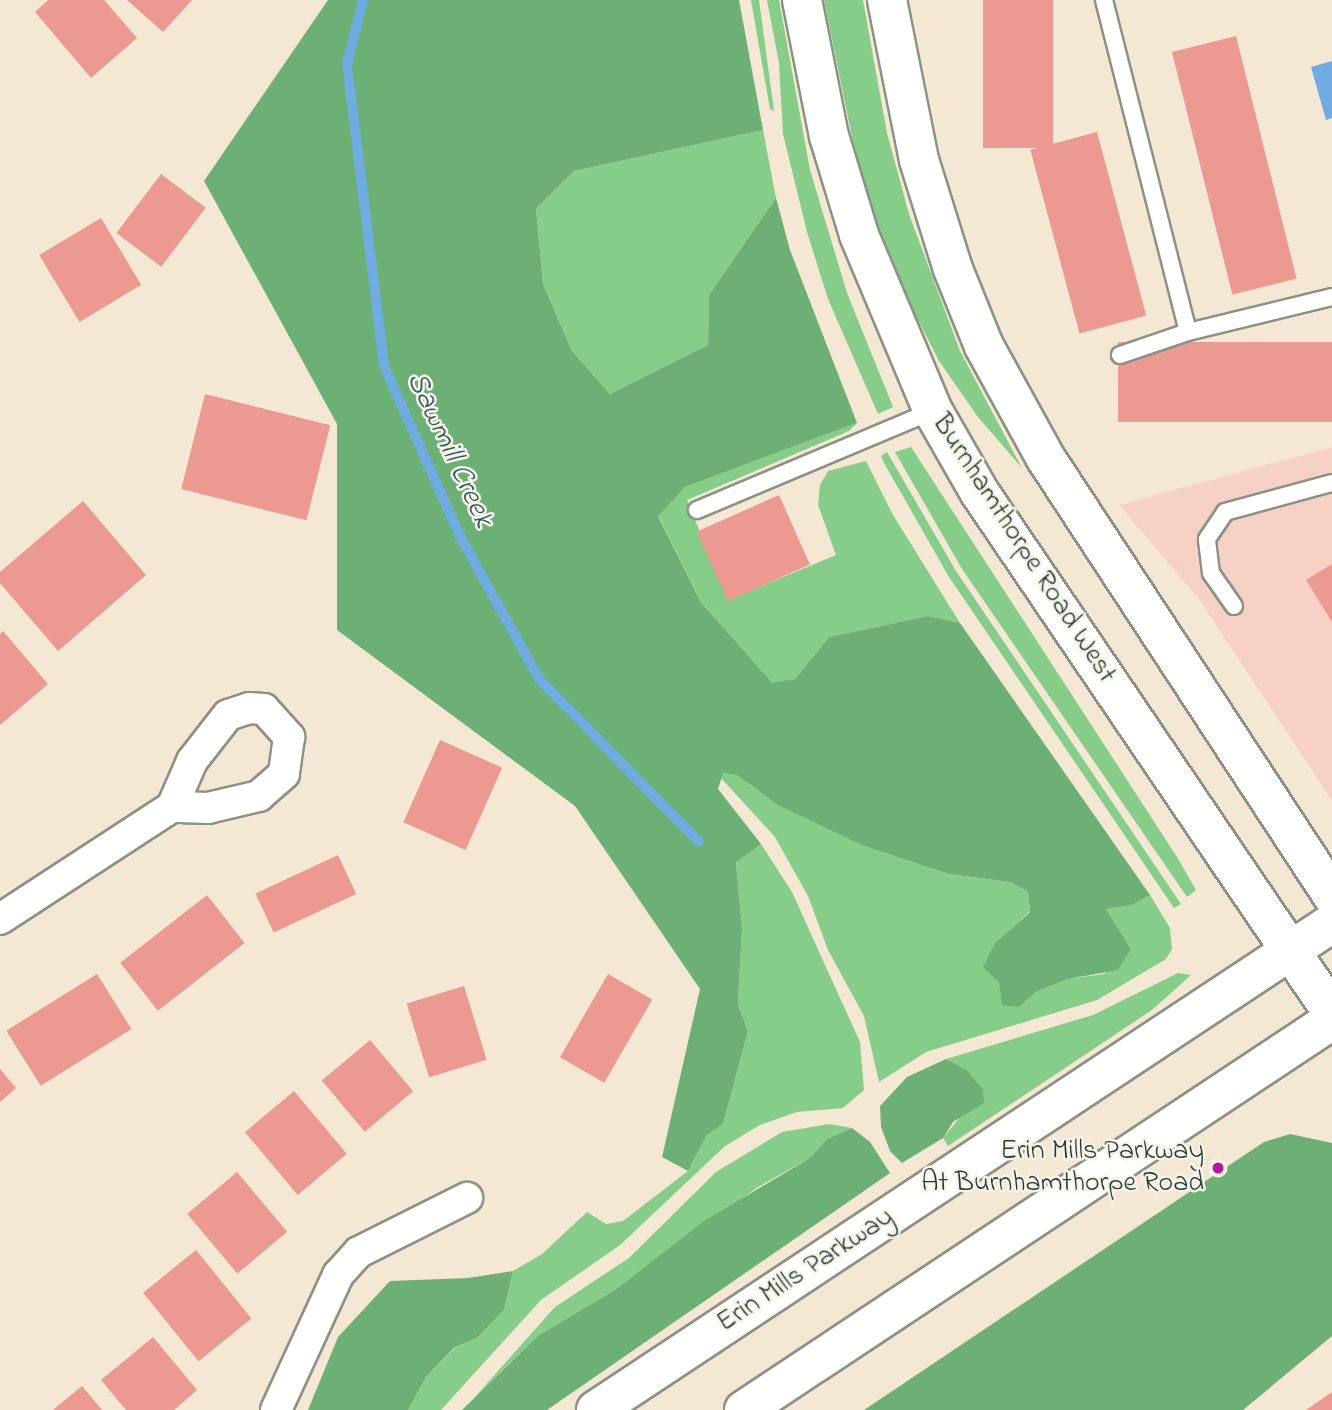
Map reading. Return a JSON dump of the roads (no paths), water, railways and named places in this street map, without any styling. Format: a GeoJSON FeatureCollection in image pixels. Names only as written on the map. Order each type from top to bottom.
{"type":"FeatureCollection","features":[{"type":"Feature","properties":{"kind":"main road","name":"Burnhamthorpe Road West"},"geometry":{"type":"LineString","coordinates":[[802,0],[829,136],[855,222],[933,411],[980,493],[1332,1012]]}},
{"type":"Feature","properties":{"kind":"main road"},"geometry":{"type":"LineString","coordinates":[[887,0],[919,160],[953,269],[984,346],[1045,457],[1332,895]]}},
{"type":"Feature","properties":{"kind":"main road","name":"Erin Mills Parkway"},"geometry":{"type":"LineString","coordinates":[[596,1410],[1332,923]]}},
{"type":"Feature","properties":{"kind":"main road"},"geometry":{"type":"LineString","coordinates":[[744,1410],[1332,1020]]}},
{"type":"Feature","properties":{"kind":"street"},"geometry":{"type":"LineString","coordinates":[[0,919],[172,807]]}},
{"type":"Feature","properties":{"kind":"street"},"geometry":{"type":"LineString","coordinates":[[276,1410],[338,1275],[359,1252],[467,1198]]}},
{"type":"Feature","properties":{"kind":"lane"},"geometry":{"type":"LineString","coordinates":[[1104,0],[1188,332]]}},
{"type":"Feature","properties":{"kind":"lane"},"geometry":{"type":"LineString","coordinates":[[1120,355],[1188,332],[1332,297]]}},
{"type":"Feature","properties":{"kind":"lane"},"geometry":{"type":"LineString","coordinates":[[697,510],[933,411]]}},
{"type":"Feature","properties":{"kind":"lane"},"geometry":{"type":"LineString","coordinates":[[1234,606],[1211,573],[1207,539],[1225,512],[1332,483]]}},
{"type":"Feature","properties":{"kind":"water"},"geometry":{"type":"Polygon","coordinates":[[[1332,61],[1332,118],[1326,120],[1311,67],[1332,61]]]}},
{"type":"Feature","properties":{"kind":"waterway","name":"Sawmill Creek"},"geometry":{"type":"LineString","coordinates":[[363,0],[347,64],[384,366],[462,540],[540,680],[698,841]]}},
{"type":"Feature","properties":{"kind":"place","name":"Erin Mills Parkway At Burnhamthorpe Road"},"geometry":{"type":"Point","coordinates":[1218,1168]}}]}
